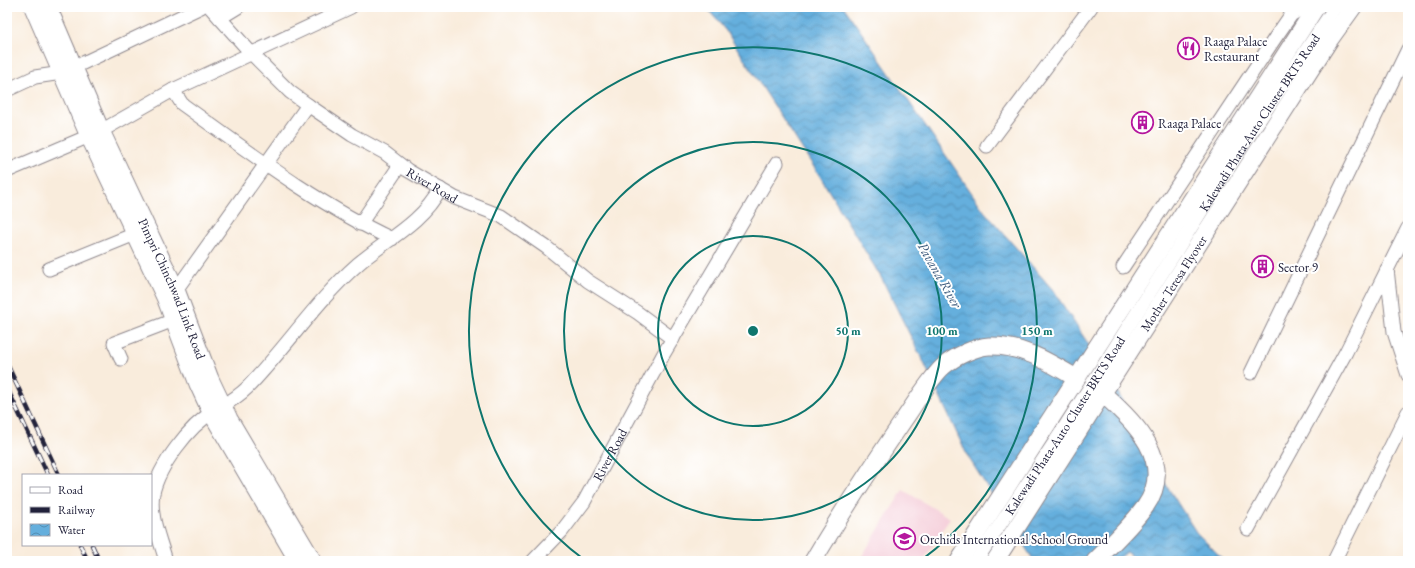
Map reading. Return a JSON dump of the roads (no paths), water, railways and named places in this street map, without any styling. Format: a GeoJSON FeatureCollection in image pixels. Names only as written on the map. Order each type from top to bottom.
{"type":"FeatureCollection","features":[{"type":"Feature","properties":{"kind":"main road","name":"Pimpri Chinchwad Link Road"},"geometry":{"type":"LineString","coordinates":[[33,7],[68,70]]}},
{"type":"Feature","properties":{"kind":"main road","name":"Pimpri Chinchwad Link Road"},"geometry":{"type":"LineString","coordinates":[[48,7],[68,70],[135,234],[168,283],[174,320],[198,384],[217,409],[313,561]]}},
{"type":"Feature","properties":{"kind":"main road","name":"Mother Teresa Flyover"},"geometry":{"type":"LineString","coordinates":[[995,561],[1102,393],[1315,24],[1316,7]]}},
{"type":"Feature","properties":{"kind":"main road","name":"Mother Teresa Flyover"},"geometry":{"type":"LineString","coordinates":[[959,561],[1076,378],[1315,24],[1353,7]]}},
{"type":"Feature","properties":{"kind":"main road","name":"Pimpri Chinchwad Link Road"},"geometry":{"type":"LineString","coordinates":[[95,134],[168,283],[210,379],[217,409],[298,561]]}},
{"type":"Feature","properties":{"kind":"main road"},"geometry":{"type":"LineString","coordinates":[[813,561],[854,493],[918,398],[944,366],[964,354],[988,346],[1013,347],[1043,359],[1076,378]]}},
{"type":"Feature","properties":{"kind":"main road"},"geometry":{"type":"LineString","coordinates":[[1095,561],[1146,506],[1154,487],[1156,466],[1151,448],[1128,416],[1102,393]]}},
{"type":"Feature","properties":{"kind":"street"},"geometry":{"type":"LineString","coordinates":[[7,90],[35,77],[68,70],[201,7]]}},
{"type":"Feature","properties":{"kind":"street","name":"River Road"},"geometry":{"type":"LineString","coordinates":[[210,7],[251,53],[290,92],[308,105],[352,135],[385,153],[400,165],[455,198],[501,216],[546,247],[588,281],[638,313],[673,339]]}},
{"type":"Feature","properties":{"kind":"street"},"geometry":{"type":"LineString","coordinates":[[220,18],[238,7]]}},
{"type":"Feature","properties":{"kind":"street"},"geometry":{"type":"LineString","coordinates":[[7,171],[95,134],[173,90],[351,7]]}},
{"type":"Feature","properties":{"kind":"street"},"geometry":{"type":"LineString","coordinates":[[987,146],[1090,7]]}},
{"type":"Feature","properties":{"kind":"street","name":"Kalewadi Phata-Auto Cluster BRTS Road"},"geometry":{"type":"LineString","coordinates":[[976,561],[1064,428],[1256,125],[1315,24],[1335,7]]}},
{"type":"Feature","properties":{"kind":"street"},"geometry":{"type":"LineString","coordinates":[[1123,267],[1291,16],[1315,24]]}},
{"type":"Feature","properties":{"kind":"street"},"geometry":{"type":"LineString","coordinates":[[1251,373],[1408,49]]}},
{"type":"Feature","properties":{"kind":"street"},"geometry":{"type":"LineString","coordinates":[[173,90],[182,104],[265,163],[360,224],[392,239]]}},
{"type":"Feature","properties":{"kind":"street"},"geometry":{"type":"LineString","coordinates":[[168,283],[265,163],[308,105]]}},
{"type":"Feature","properties":{"kind":"street","name":"River Road"},"geometry":{"type":"LineString","coordinates":[[533,561],[562,531],[584,502],[673,339],[777,163]]}},
{"type":"Feature","properties":{"kind":"street"},"geometry":{"type":"LineString","coordinates":[[360,224],[400,165]]}},
{"type":"Feature","properties":{"kind":"street"},"geometry":{"type":"LineString","coordinates":[[166,561],[152,515],[154,493],[166,461],[182,440],[217,409],[246,388],[336,286],[359,263],[418,218],[440,189]]}},
{"type":"Feature","properties":{"kind":"street"},"geometry":{"type":"LineString","coordinates":[[1248,529],[1346,352],[1408,228]]}},
{"type":"Feature","properties":{"kind":"street"},"geometry":{"type":"LineString","coordinates":[[49,269],[135,234]]}},
{"type":"Feature","properties":{"kind":"street"},"geometry":{"type":"LineString","coordinates":[[1387,269],[1394,332],[1408,375]]}},
{"type":"Feature","properties":{"kind":"street"},"geometry":{"type":"LineString","coordinates":[[121,359],[114,342],[174,320]]}},
{"type":"Feature","properties":{"kind":"street"},"geometry":{"type":"LineString","coordinates":[[1334,561],[1408,412]]}},
{"type":"Feature","properties":{"kind":"water","name":"Pavana River"},"geometry":{"type":"Polygon","coordinates":[[[706,7],[844,7],[984,211],[1053,290],[1110,377],[1160,475],[1196,532],[1225,561],[1137,561],[1127,552],[1116,561],[1034,561],[967,455],[924,363],[882,279],[821,178],[726,31],[706,7]]]}},
{"type":"Feature","properties":{"kind":"railway"},"geometry":{"type":"LineString","coordinates":[[7,364],[59,474]]}},
{"type":"Feature","properties":{"kind":"railway"},"geometry":{"type":"LineString","coordinates":[[7,388],[48,474]]}},
{"type":"Feature","properties":{"kind":"railway"},"geometry":{"type":"LineString","coordinates":[[80,546],[88,561]]}},
{"type":"Feature","properties":{"kind":"railway"},"geometry":{"type":"LineString","coordinates":[[92,546],[99,561]]}},
{"type":"Feature","properties":{"kind":"place","name":"Raaga Palace Restaurant"},"geometry":{"type":"Point","coordinates":[1189,48]}},
{"type":"Feature","properties":{"kind":"place","name":"Raaga Palace"},"geometry":{"type":"Point","coordinates":[1143,123]}},
{"type":"Feature","properties":{"kind":"place","name":"Sector 9"},"geometry":{"type":"Point","coordinates":[1263,267]}},
{"type":"Feature","properties":{"kind":"place","name":"Orchids International School Ground"},"geometry":{"type":"Point","coordinates":[904,539]}}]}
